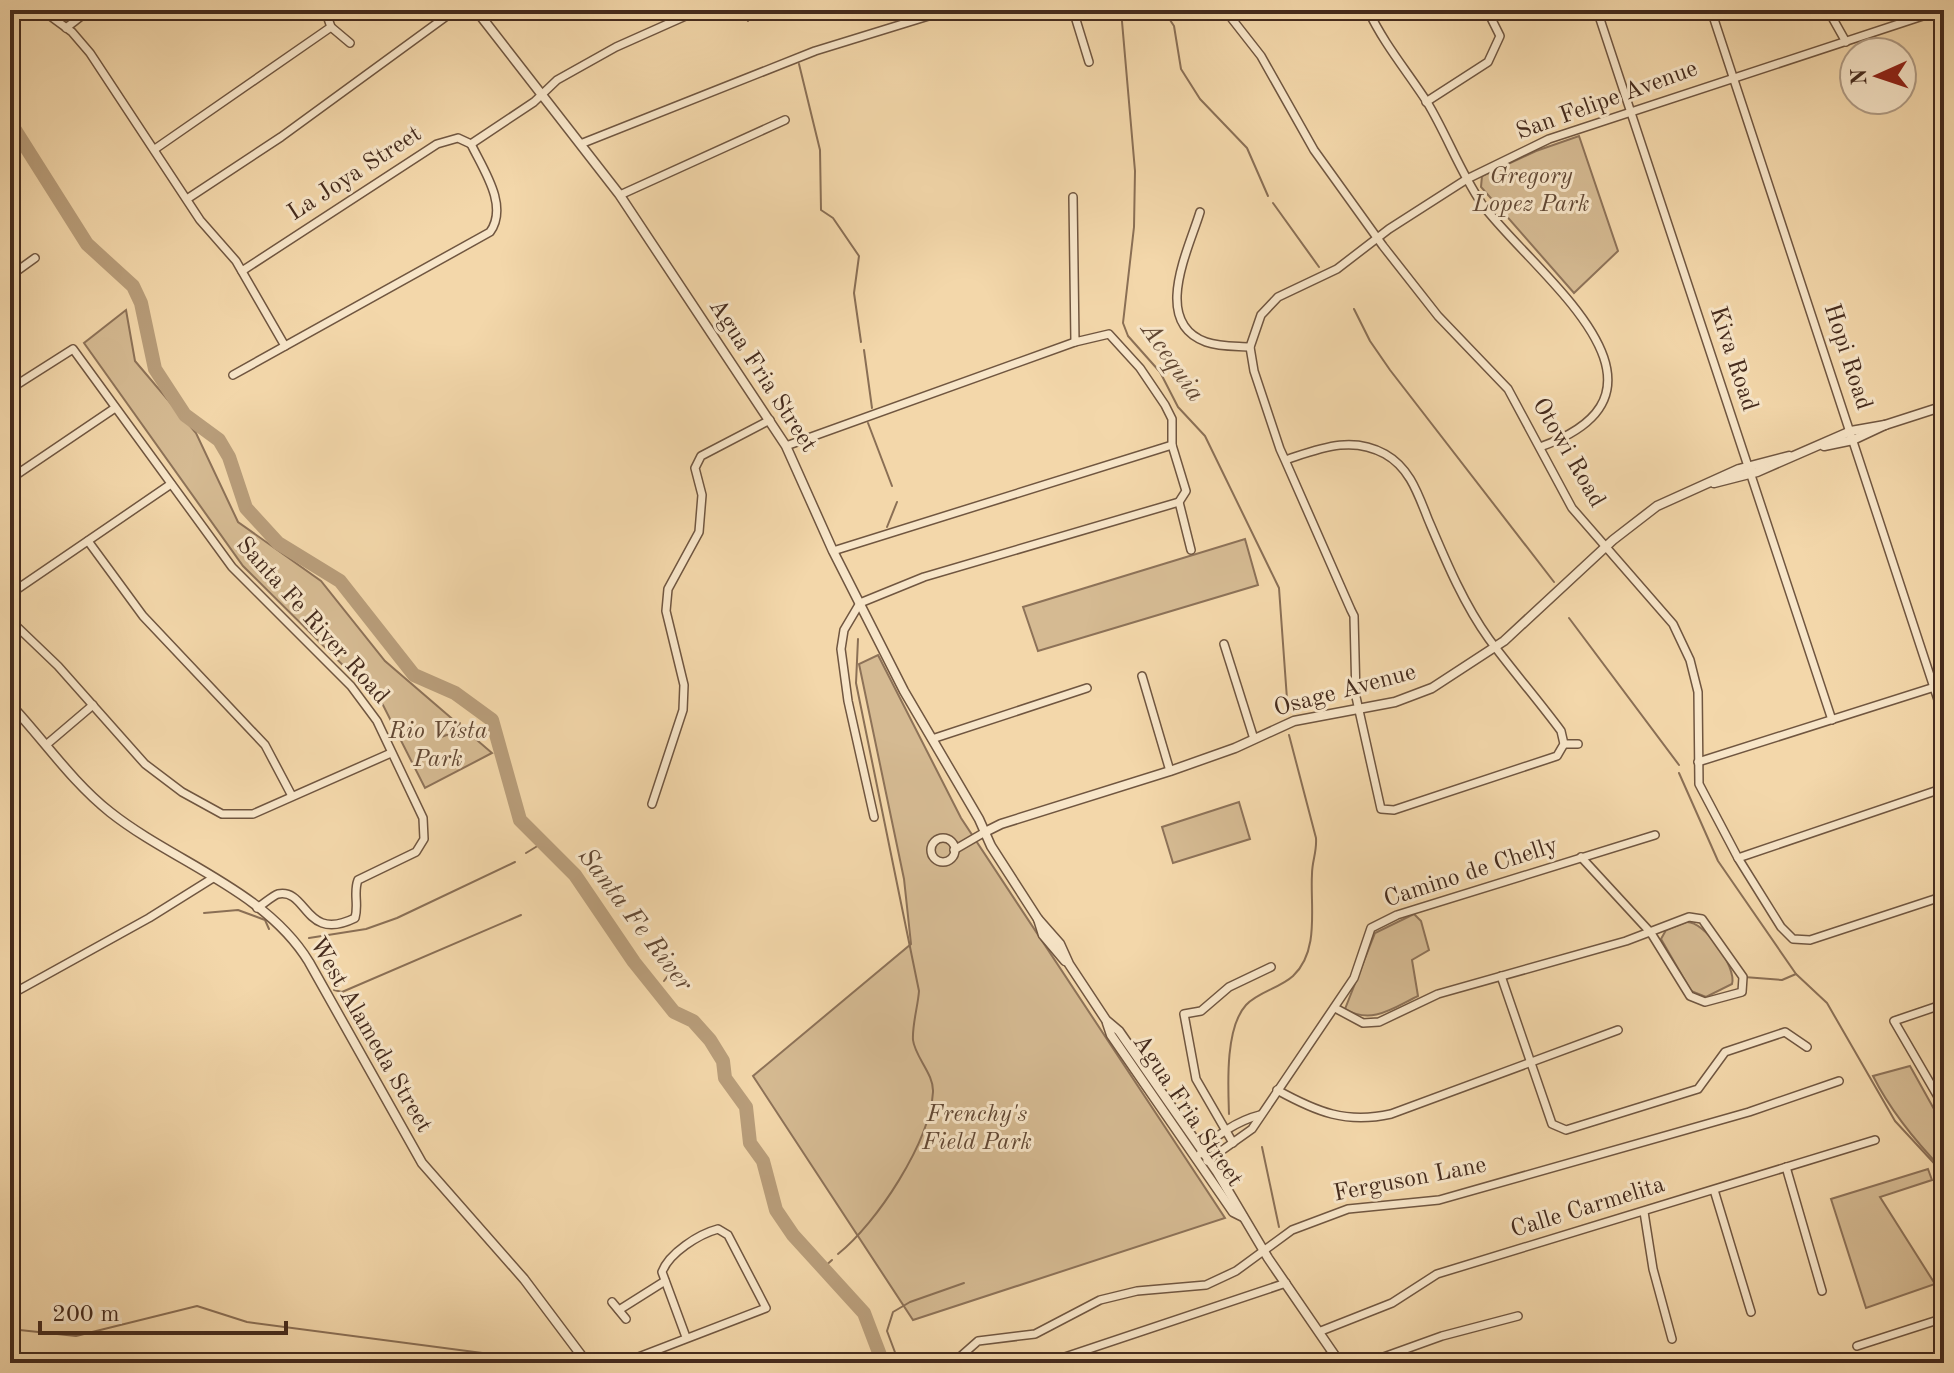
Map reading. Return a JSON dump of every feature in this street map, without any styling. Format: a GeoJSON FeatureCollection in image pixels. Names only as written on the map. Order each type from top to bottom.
{"type":"FeatureCollection","features":[{"type":"Feature","properties":{"kind":"street"},"geometry":{"type":"LineString","coordinates":[[42,10],[66,28],[90,53],[187,199],[242,271],[285,346]]}},
{"type":"Feature","properties":{"kind":"street"},"geometry":{"type":"LineString","coordinates":[[66,28],[89,10]]}},
{"type":"Feature","properties":{"kind":"street"},"geometry":{"type":"LineString","coordinates":[[325,10],[331,27],[350,43]]}},
{"type":"Feature","properties":{"kind":"street"},"geometry":{"type":"LineString","coordinates":[[187,199],[281,137],[455,10]]}},
{"type":"Feature","properties":{"kind":"street","name":"Agua Fria Street"},"geometry":{"type":"LineString","coordinates":[[476,10],[583,143],[770,420],[786,446],[833,551],[932,739],[1038,919],[1052,949],[1069,964],[1106,1020],[1111,1035],[1199,1155],[1233,1212],[1244,1217]]}},
{"type":"Feature","properties":{"kind":"street"},"geometry":{"type":"LineString","coordinates":[[233,375],[490,232],[496,218],[494,193],[471,144],[544,93],[557,80],[616,47],[699,10]]}},
{"type":"Feature","properties":{"kind":"street"},"geometry":{"type":"LineString","coordinates":[[583,143],[815,51],[948,10]]}},
{"type":"Feature","properties":{"kind":"street"},"geometry":{"type":"LineString","coordinates":[[1073,10],[1089,62]]}},
{"type":"Feature","properties":{"kind":"street","name":"Otowi Road"},"geometry":{"type":"LineString","coordinates":[[1225,10],[1261,56],[1314,150],[1378,238],[1438,316],[1508,389],[1572,508],[1664,611],[1684,646],[1697,681],[1701,709],[1699,784],[1738,858],[1781,927],[1793,939],[1803,940],[1944,896]]}},
{"type":"Feature","properties":{"kind":"street"},"geometry":{"type":"LineString","coordinates":[[1368,10],[1382,40],[1426,102],[1467,179],[1490,214],[1576,305],[1594,335],[1607,383],[1594,417],[1572,436],[1540,447]]}},
{"type":"Feature","properties":{"kind":"street"},"geometry":{"type":"LineString","coordinates":[[1426,102],[1488,62],[1500,36],[1487,10]]}},
{"type":"Feature","properties":{"kind":"street","name":"Kiva Road"},"geometry":{"type":"LineString","coordinates":[[1597,10],[1832,720]]}},
{"type":"Feature","properties":{"kind":"street","name":"Hopi Road"},"geometry":{"type":"LineString","coordinates":[[1711,10],[1944,718]]}},
{"type":"Feature","properties":{"kind":"street"},"geometry":{"type":"LineString","coordinates":[[1828,10],[1843,36]]}},
{"type":"Feature","properties":{"kind":"street","name":"San Felipe Avenue"},"geometry":{"type":"LineString","coordinates":[[1864,36],[1941,10]]}},
{"type":"Feature","properties":{"kind":"street"},"geometry":{"type":"LineString","coordinates":[[155,149],[331,27]]}},
{"type":"Feature","properties":{"kind":"street","name":"San Felipe Avenue"},"geometry":{"type":"LineString","coordinates":[[1250,347],[1261,315],[1278,297],[1337,269],[1467,179],[1549,139],[1838,44]]}},
{"type":"Feature","properties":{"kind":"street"},"geometry":{"type":"LineString","coordinates":[[620,195],[785,120]]}},
{"type":"Feature","properties":{"kind":"street","name":"La Joya Street"},"geometry":{"type":"LineString","coordinates":[[242,271],[437,144],[458,138],[471,144]]}},
{"type":"Feature","properties":{"kind":"street"},"geometry":{"type":"LineString","coordinates":[[1073,197],[1075,342]]}},
{"type":"Feature","properties":{"kind":"street"},"geometry":{"type":"LineString","coordinates":[[1200,212],[1178,286],[1180,316],[1191,333],[1202,340],[1250,347],[1256,378],[1285,460],[1354,616],[1359,710],[1377,801],[1385,811],[1553,758],[1564,744]]}},
{"type":"Feature","properties":{"kind":"street"},"geometry":{"type":"LineString","coordinates":[[10,276],[35,258]]}},
{"type":"Feature","properties":{"kind":"street"},"geometry":{"type":"LineString","coordinates":[[786,446],[1104,334],[1122,347],[1172,419],[1172,445],[1186,491],[1179,502],[982,563],[924,577],[860,603],[844,630],[841,649],[848,701],[874,817]]}},
{"type":"Feature","properties":{"kind":"street","name":"Santa Fe River Road"},"geometry":{"type":"LineString","coordinates":[[10,389],[73,349],[232,567],[364,701],[423,818],[424,839],[416,852],[358,880],[354,890],[358,908],[355,918],[339,926],[313,921],[295,899],[284,894],[274,895],[257,908]]}},
{"type":"Feature","properties":{"kind":"street","name":"Osage Avenue"},"geometry":{"type":"LineString","coordinates":[[985,832],[1001,824],[1170,771],[1294,721],[1395,702],[1432,688],[1496,647],[1606,547],[1657,506],[1709,483],[1944,406]]}},
{"type":"Feature","properties":{"kind":"street"},"geometry":{"type":"LineString","coordinates":[[10,479],[115,408]]}},
{"type":"Feature","properties":{"kind":"street"},"geometry":{"type":"LineString","coordinates":[[652,804],[683,710],[684,685],[666,611],[668,589],[699,532],[702,495],[695,468],[701,456],[770,420]]}},
{"type":"Feature","properties":{"kind":"street"},"geometry":{"type":"LineString","coordinates":[[1285,460],[1321,448],[1351,444],[1372,448],[1396,461],[1414,484],[1453,574],[1496,647],[1561,731],[1564,744]]}},
{"type":"Feature","properties":{"kind":"street"},"geometry":{"type":"LineString","coordinates":[[833,551],[1172,445]]}},
{"type":"Feature","properties":{"kind":"street"},"geometry":{"type":"LineString","coordinates":[[10,594],[171,484]]}},
{"type":"Feature","properties":{"kind":"street"},"geometry":{"type":"LineString","coordinates":[[1179,502],[1191,550]]}},
{"type":"Feature","properties":{"kind":"street"},"geometry":{"type":"LineString","coordinates":[[88,541],[143,616],[265,745],[292,796]]}},
{"type":"Feature","properties":{"kind":"street"},"geometry":{"type":"LineString","coordinates":[[10,620],[93,705],[145,764],[216,811],[247,815],[391,753]]}},
{"type":"Feature","properties":{"kind":"street"},"geometry":{"type":"LineString","coordinates":[[1224,644],[1254,739]]}},
{"type":"Feature","properties":{"kind":"street"},"geometry":{"type":"LineString","coordinates":[[1142,676],[1170,771]]}},
{"type":"Feature","properties":{"kind":"street"},"geometry":{"type":"LineString","coordinates":[[1698,762],[1944,684]]}},
{"type":"Feature","properties":{"kind":"street"},"geometry":{"type":"LineString","coordinates":[[932,739],[1087,688]]}},
{"type":"Feature","properties":{"kind":"street","name":"West Alameda Street"},"geometry":{"type":"LineString","coordinates":[[10,704],[79,783],[111,813],[257,908],[305,956],[422,1163],[524,1279],[587,1363]]}},
{"type":"Feature","properties":{"kind":"street"},"geometry":{"type":"LineString","coordinates":[[46,745],[93,705]]}},
{"type":"Feature","properties":{"kind":"street"},"geometry":{"type":"LineString","coordinates":[[1564,744],[1578,744]]}},
{"type":"Feature","properties":{"kind":"street"},"geometry":{"type":"LineString","coordinates":[[1738,858],[1944,788]]}},
{"type":"Feature","properties":{"kind":"street"},"geometry":{"type":"LineString","coordinates":[[954,850],[985,832]]}},
{"type":"Feature","properties":{"kind":"street","name":"Camino de Chelly"},"geometry":{"type":"LineString","coordinates":[[1209,1161],[1252,1129],[1354,977],[1371,928],[1397,915],[1655,835]]}},
{"type":"Feature","properties":{"kind":"street"},"geometry":{"type":"LineString","coordinates":[[1335,1008],[1363,1023],[1379,1022],[1438,994],[1651,933],[1689,917],[1702,919],[1743,977],[1742,992],[1705,1002],[1690,996],[1651,933],[1581,857]]}},
{"type":"Feature","properties":{"kind":"street"},"geometry":{"type":"LineString","coordinates":[[10,995],[149,918],[213,878]]}},
{"type":"Feature","properties":{"kind":"street"},"geometry":{"type":"LineString","coordinates":[[1233,1143],[1196,1079],[1184,1014],[1201,1011],[1229,987],[1271,967]]}},
{"type":"Feature","properties":{"kind":"street"},"geometry":{"type":"LineString","coordinates":[[1501,976],[1552,1124],[1566,1130],[1698,1089],[1725,1052],[1785,1032],[1807,1047]]}},
{"type":"Feature","properties":{"kind":"street"},"geometry":{"type":"LineString","coordinates":[[1944,1004],[1894,1021],[1944,1107]]}},
{"type":"Feature","properties":{"kind":"street"},"geometry":{"type":"LineString","coordinates":[[1277,1090],[1313,1110],[1337,1118],[1364,1120],[1391,1114],[1618,1030]]}},
{"type":"Feature","properties":{"kind":"street","name":"Ferguson Lane"},"geometry":{"type":"LineString","coordinates":[[961,1356],[978,1341],[1035,1334],[1100,1300],[1137,1291],[1206,1285],[1236,1271],[1263,1248],[1292,1230],[1348,1209],[1439,1200],[1749,1112],[1839,1081]]}},
{"type":"Feature","properties":{"kind":"street","name":"Camino de Chelly"},"geometry":{"type":"LineString","coordinates":[[1199,1155],[1247,1118],[1260,1115]]}},
{"type":"Feature","properties":{"kind":"street","name":"Calle Carmelita"},"geometry":{"type":"LineString","coordinates":[[1321,1331],[1392,1303],[1437,1274],[1875,1140]]}},
{"type":"Feature","properties":{"kind":"street","name":"Agua Fria Street"},"geometry":{"type":"LineString","coordinates":[[1199,1155],[1209,1161],[1340,1363]]}},
{"type":"Feature","properties":{"kind":"street"},"geometry":{"type":"LineString","coordinates":[[1786,1167],[1822,1291]]}},
{"type":"Feature","properties":{"kind":"street"},"geometry":{"type":"LineString","coordinates":[[1714,1190],[1751,1312]]}},
{"type":"Feature","properties":{"kind":"street"},"geometry":{"type":"LineString","coordinates":[[1644,1212],[1653,1269],[1672,1339]]}},
{"type":"Feature","properties":{"kind":"street"},"geometry":{"type":"LineString","coordinates":[[623,1363],[766,1308],[728,1235],[718,1229],[707,1232],[666,1262],[662,1272],[686,1337]]}},
{"type":"Feature","properties":{"kind":"street"},"geometry":{"type":"LineString","coordinates":[[619,1310],[665,1281]]}},
{"type":"Feature","properties":{"kind":"street"},"geometry":{"type":"LineString","coordinates":[[1047,1363],[1286,1283]]}},
{"type":"Feature","properties":{"kind":"street"},"geometry":{"type":"LineString","coordinates":[[612,1302],[626,1319]]}},
{"type":"Feature","properties":{"kind":"street"},"geometry":{"type":"LineString","coordinates":[[1367,1363],[1442,1336],[1518,1316]]}},
{"type":"Feature","properties":{"kind":"street"},"geometry":{"type":"LineString","coordinates":[[1857,1346],[1944,1318]]}},
{"type":"Feature","properties":{"kind":"street"},"geometry":{"type":"LineString","coordinates":[[1309,1363],[1334,1354]]}},
{"type":"Feature","properties":{"kind":"green space","name":"Gregory Lopez Park"},"geometry":{"type":"Polygon","coordinates":[[[1579,136],[1618,251],[1574,293],[1481,187],[1482,176],[1536,151],[1579,136]]]}},
{"type":"Feature","properties":{"kind":"green space","name":"Rio Vista Park"},"geometry":{"type":"Polygon","coordinates":[[[126,310],[135,361],[196,433],[238,522],[321,581],[385,661],[492,753],[425,788],[383,705],[243,566],[84,343],[126,310]]]}},
{"type":"Feature","properties":{"kind":"green space"},"geometry":{"type":"Polygon","coordinates":[[[1245,539],[1258,585],[1038,651],[1023,607],[1245,539]]]}},
{"type":"Feature","properties":{"kind":"green space","name":"Frenchy's Field Park"},"geometry":{"type":"Polygon","coordinates":[[[878,655],[961,818],[1225,1218],[913,1320],[753,1076],[911,944],[904,879],[859,664],[878,655]]]}},
{"type":"Feature","properties":{"kind":"green space"},"geometry":{"type":"Polygon","coordinates":[[[1239,802],[1250,839],[1173,863],[1162,827],[1239,802]]]}},
{"type":"Feature","properties":{"kind":"green space"},"geometry":{"type":"Polygon","coordinates":[[[1414,914],[1421,921],[1429,950],[1412,960],[1418,996],[1373,1015],[1355,1014],[1345,1009],[1375,933],[1414,914]]]}},
{"type":"Feature","properties":{"kind":"green space"},"geometry":{"type":"Polygon","coordinates":[[[1686,922],[1693,923],[1710,936],[1724,956],[1732,976],[1732,984],[1706,997],[1691,991],[1661,939],[1666,930],[1686,922]]]}},
{"type":"Feature","properties":{"kind":"green space"},"geometry":{"type":"Polygon","coordinates":[[[1910,1066],[1944,1127],[1944,1171],[1905,1126],[1873,1076],[1910,1066]]]}},
{"type":"Feature","properties":{"kind":"green space"},"geometry":{"type":"Polygon","coordinates":[[[1928,1169],[1932,1180],[1880,1197],[1935,1284],[1866,1308],[1831,1199],[1928,1169]]]}},
{"type":"Feature","properties":{"kind":"waterway"},"geometry":{"type":"LineString","coordinates":[[743,10],[748,21]]}},
{"type":"Feature","properties":{"kind":"waterway","name":"Acequia"},"geometry":{"type":"LineString","coordinates":[[1121,10],[1135,171],[1134,227],[1123,323],[1128,336],[1160,372],[1178,407],[1205,436],[1279,588],[1288,713]]}},
{"type":"Feature","properties":{"kind":"waterway"},"geometry":{"type":"LineString","coordinates":[[1164,11],[1174,26],[1181,69],[1200,99],[1247,148],[1268,196]]}},
{"type":"Feature","properties":{"kind":"waterway"},"geometry":{"type":"LineString","coordinates":[[799,64],[820,150],[821,210],[833,218],[859,256],[854,293],[861,342]]}},
{"type":"Feature","properties":{"kind":"waterway","name":"Santa Fe River"},"geometry":{"type":"LineString","coordinates":[[10,122],[87,244],[133,286],[141,303],[155,369],[185,415],[219,440],[229,457],[246,508],[278,543],[340,581],[414,675],[455,693],[492,720],[520,820],[575,875],[634,962],[674,1012],[693,1021],[710,1040],[723,1061],[725,1078],[746,1107],[750,1143],[763,1161],[776,1210],[793,1235],[864,1313],[883,1363]]}},
{"type":"Feature","properties":{"kind":"waterway"},"geometry":{"type":"LineString","coordinates":[[1273,203],[1319,267]]}},
{"type":"Feature","properties":{"kind":"waterway"},"geometry":{"type":"LineString","coordinates":[[1354,309],[1370,341],[1390,370],[1554,582]]}},
{"type":"Feature","properties":{"kind":"waterway"},"geometry":{"type":"LineString","coordinates":[[864,350],[872,408]]}},
{"type":"Feature","properties":{"kind":"waterway"},"geometry":{"type":"LineString","coordinates":[[868,423],[892,486]]}},
{"type":"Feature","properties":{"kind":"waterway"},"geometry":{"type":"LineString","coordinates":[[887,527],[897,502]]}},
{"type":"Feature","properties":{"kind":"waterway"},"geometry":{"type":"LineString","coordinates":[[1569,618],[1679,765]]}},
{"type":"Feature","properties":{"kind":"waterway"},"geometry":{"type":"LineString","coordinates":[[838,1254],[869,1223],[899,1180],[922,1134],[933,1092],[931,1079],[913,1040],[919,991],[856,683],[858,639]]}},
{"type":"Feature","properties":{"kind":"waterway"},"geometry":{"type":"LineString","coordinates":[[441,737],[455,732],[460,723]]}},
{"type":"Feature","properties":{"kind":"waterway","name":"Acequia"},"geometry":{"type":"LineString","coordinates":[[1229,1114],[1229,1057],[1239,1015],[1251,1001],[1293,976],[1307,954],[1310,941],[1316,838],[1289,735]]}},
{"type":"Feature","properties":{"kind":"waterway"},"geometry":{"type":"LineString","coordinates":[[1679,773],[1718,861],[1796,974],[1827,1003],[1895,1121],[1944,1174]]}},
{"type":"Feature","properties":{"kind":"waterway"},"geometry":{"type":"LineString","coordinates":[[526,853],[544,842]]}},
{"type":"Feature","properties":{"kind":"waterway"},"geometry":{"type":"LineString","coordinates":[[309,938],[366,929],[397,918],[515,862]]}},
{"type":"Feature","properties":{"kind":"waterway"},"geometry":{"type":"LineString","coordinates":[[204,913],[238,910],[265,920],[269,929]]}},
{"type":"Feature","properties":{"kind":"waterway"},"geometry":{"type":"LineString","coordinates":[[334,990],[342,992],[521,915]]}},
{"type":"Feature","properties":{"kind":"waterway"},"geometry":{"type":"LineString","coordinates":[[664,981],[670,973]]}},
{"type":"Feature","properties":{"kind":"waterway"},"geometry":{"type":"LineString","coordinates":[[1744,977],[1782,980],[1796,974]]}},
{"type":"Feature","properties":{"kind":"waterway"},"geometry":{"type":"LineString","coordinates":[[1262,1147],[1279,1227]]}},
{"type":"Feature","properties":{"kind":"waterway"},"geometry":{"type":"LineString","coordinates":[[823,1268],[832,1260]]}},
{"type":"Feature","properties":{"kind":"waterway","name":"Acequia"},"geometry":{"type":"LineString","coordinates":[[899,1363],[887,1331],[893,1312],[910,1302],[964,1283]]}},
{"type":"Feature","properties":{"kind":"waterway"},"geometry":{"type":"LineString","coordinates":[[10,1329],[76,1336],[197,1306],[247,1322],[490,1354],[514,1363]]}}]}
